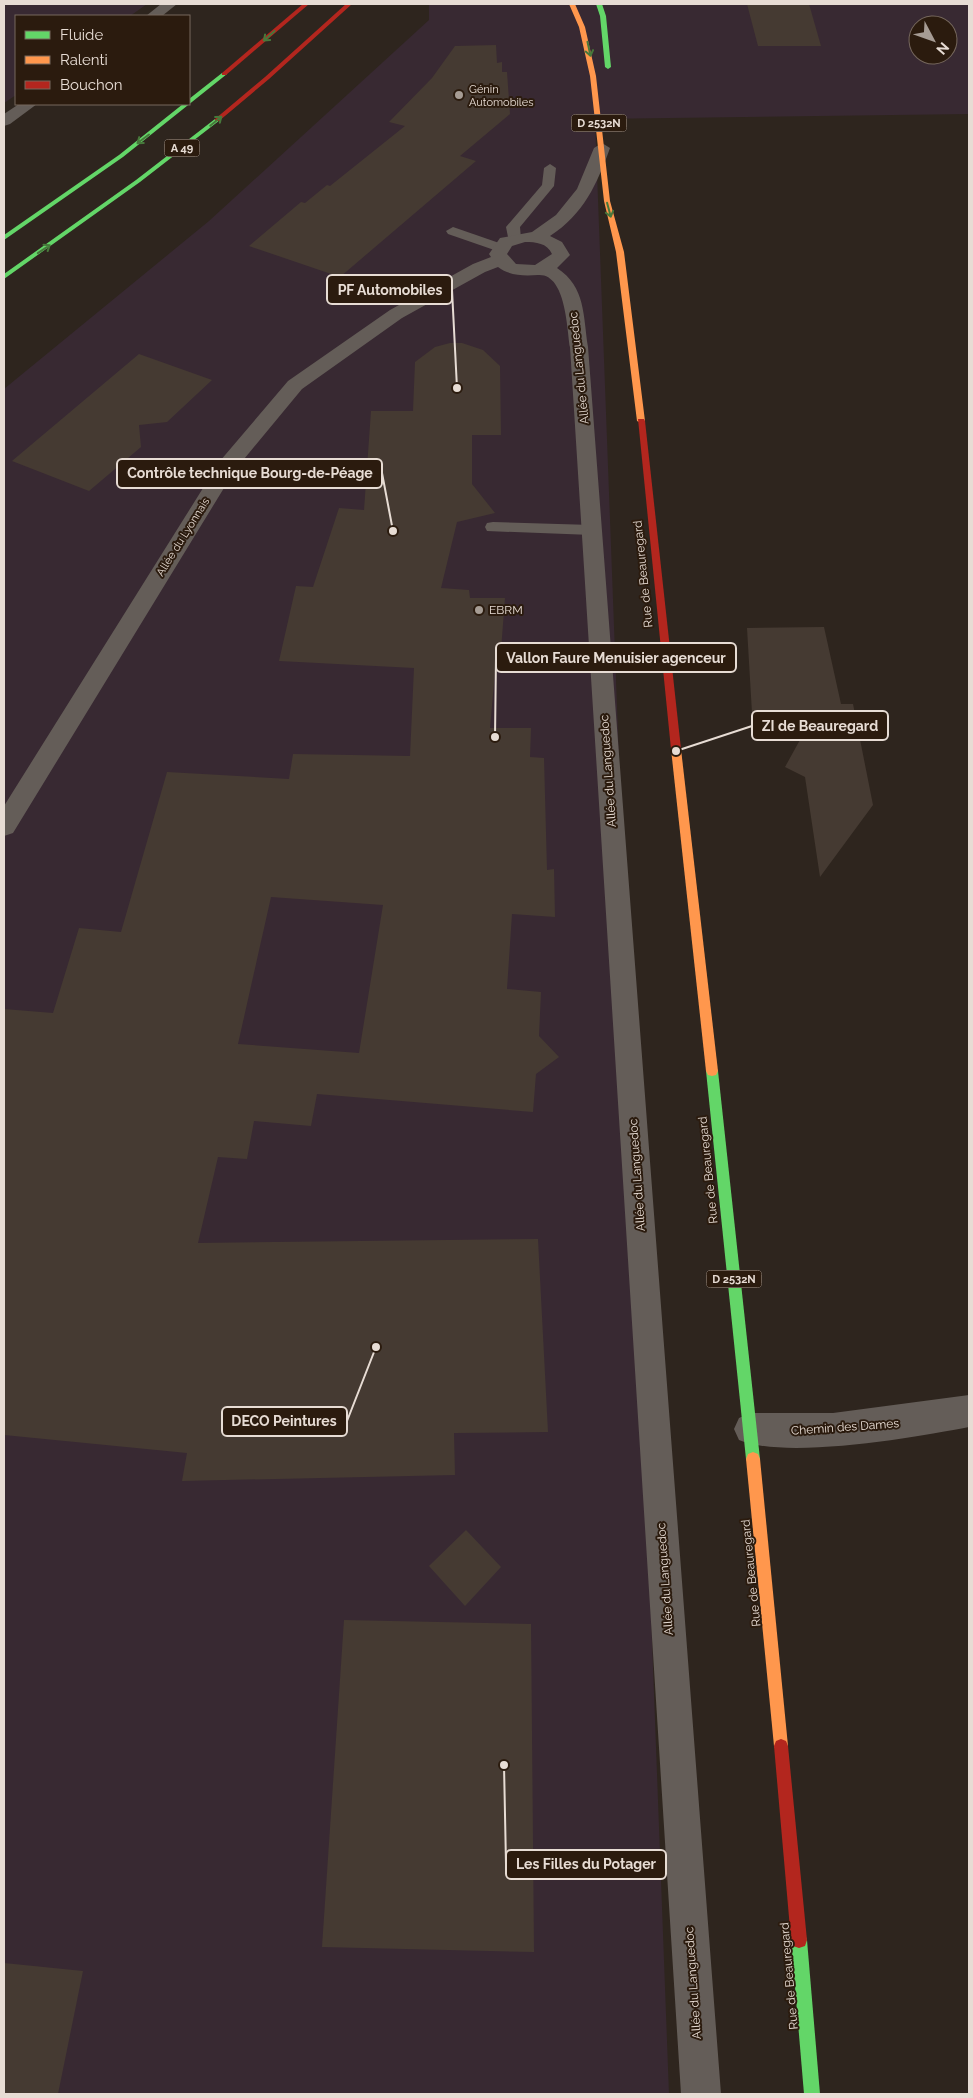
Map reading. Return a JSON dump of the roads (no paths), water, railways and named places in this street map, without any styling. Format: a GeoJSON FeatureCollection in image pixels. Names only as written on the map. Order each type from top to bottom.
{"type":"FeatureCollection","features":[{"type":"Feature","properties":{"kind":"main road","name":"A 49"},"geometry":{"type":"LineString","coordinates":[[190,102],[254,50],[306,4]]}},
{"type":"Feature","properties":{"kind":"main road","name":"A 49"},"geometry":{"type":"LineString","coordinates":[[4,276],[137,182],[197,136],[298,52],[348,4]]}},
{"type":"Feature","properties":{"kind":"main road","name":"Rue de Beauregard"},"geometry":{"type":"LineString","coordinates":[[572,4],[587,39],[602,148],[607,205],[619,245],[750,1429],[790,1824],[812,2094]]}},
{"type":"Feature","properties":{"kind":"main road"},"geometry":{"type":"LineString","coordinates":[[599,4],[609,75]]}},
{"type":"Feature","properties":{"kind":"main road","name":"A 49"},"geometry":{"type":"LineString","coordinates":[[4,238],[158,128],[186,105]]}},
{"type":"Feature","properties":{"kind":"main road","name":"Rue de Beauregard"},"geometry":{"type":"LineString","coordinates":[[619,245],[623,212]]}},
{"type":"Feature","properties":{"kind":"street"},"geometry":{"type":"LineString","coordinates":[[154,15],[170,4]]}},
{"type":"Feature","properties":{"kind":"street"},"geometry":{"type":"LineString","coordinates":[[4,121],[28,105]]}},
{"type":"Feature","properties":{"kind":"street"},"geometry":{"type":"LineString","coordinates":[[536,237],[561,222],[579,203],[589,184],[602,148]]}},
{"type":"Feature","properties":{"kind":"street"},"geometry":{"type":"LineString","coordinates":[[505,249],[511,268],[528,271],[545,269],[556,264],[561,256],[558,247],[549,240],[536,237]]}},
{"type":"Feature","properties":{"kind":"street","name":"Allée du Lyonnais"},"geometry":{"type":"LineString","coordinates":[[4,826],[227,466],[295,385],[396,314],[479,268],[505,249],[536,237]]}},
{"type":"Feature","properties":{"kind":"street","name":"Allée du Languedoc"},"geometry":{"type":"LineString","coordinates":[[545,269],[558,277],[570,290],[579,347],[700,2094]]}},
{"type":"Feature","properties":{"kind":"street","name":"Chemin des Dames"},"geometry":{"type":"LineString","coordinates":[[750,1429],[780,1432],[885,1426],[969,1411]]}},
{"type":"Feature","properties":{"kind":"lane"},"geometry":{"type":"LineString","coordinates":[[453,231],[505,249],[513,227],[548,186],[550,168]]}},
{"type":"Feature","properties":{"kind":"lane"},"geometry":{"type":"LineString","coordinates":[[493,527],[592,530]]}},
{"type":"Feature","properties":{"kind":"place","name":"Génin Automobiles"},"geometry":{"type":"Point","coordinates":[459,95]}},
{"type":"Feature","properties":{"kind":"place","name":"PF Automobiles"},"geometry":{"type":"Point","coordinates":[457,388]}},
{"type":"Feature","properties":{"kind":"place","name":"Contrôle technique Bourg-de-Péage"},"geometry":{"type":"Point","coordinates":[393,531]}},
{"type":"Feature","properties":{"kind":"place","name":"EBRM"},"geometry":{"type":"Point","coordinates":[479,610]}},
{"type":"Feature","properties":{"kind":"place","name":"Vallon Faure Menuisier agenceur"},"geometry":{"type":"Point","coordinates":[495,737]}},
{"type":"Feature","properties":{"kind":"place","name":"ZI de Beauregard"},"geometry":{"type":"Point","coordinates":[676,751]}},
{"type":"Feature","properties":{"kind":"place","name":"DECO Peintures"},"geometry":{"type":"Point","coordinates":[376,1347]}},
{"type":"Feature","properties":{"kind":"place","name":"Les Filles du Potager"},"geometry":{"type":"Point","coordinates":[504,1765]}}]}
